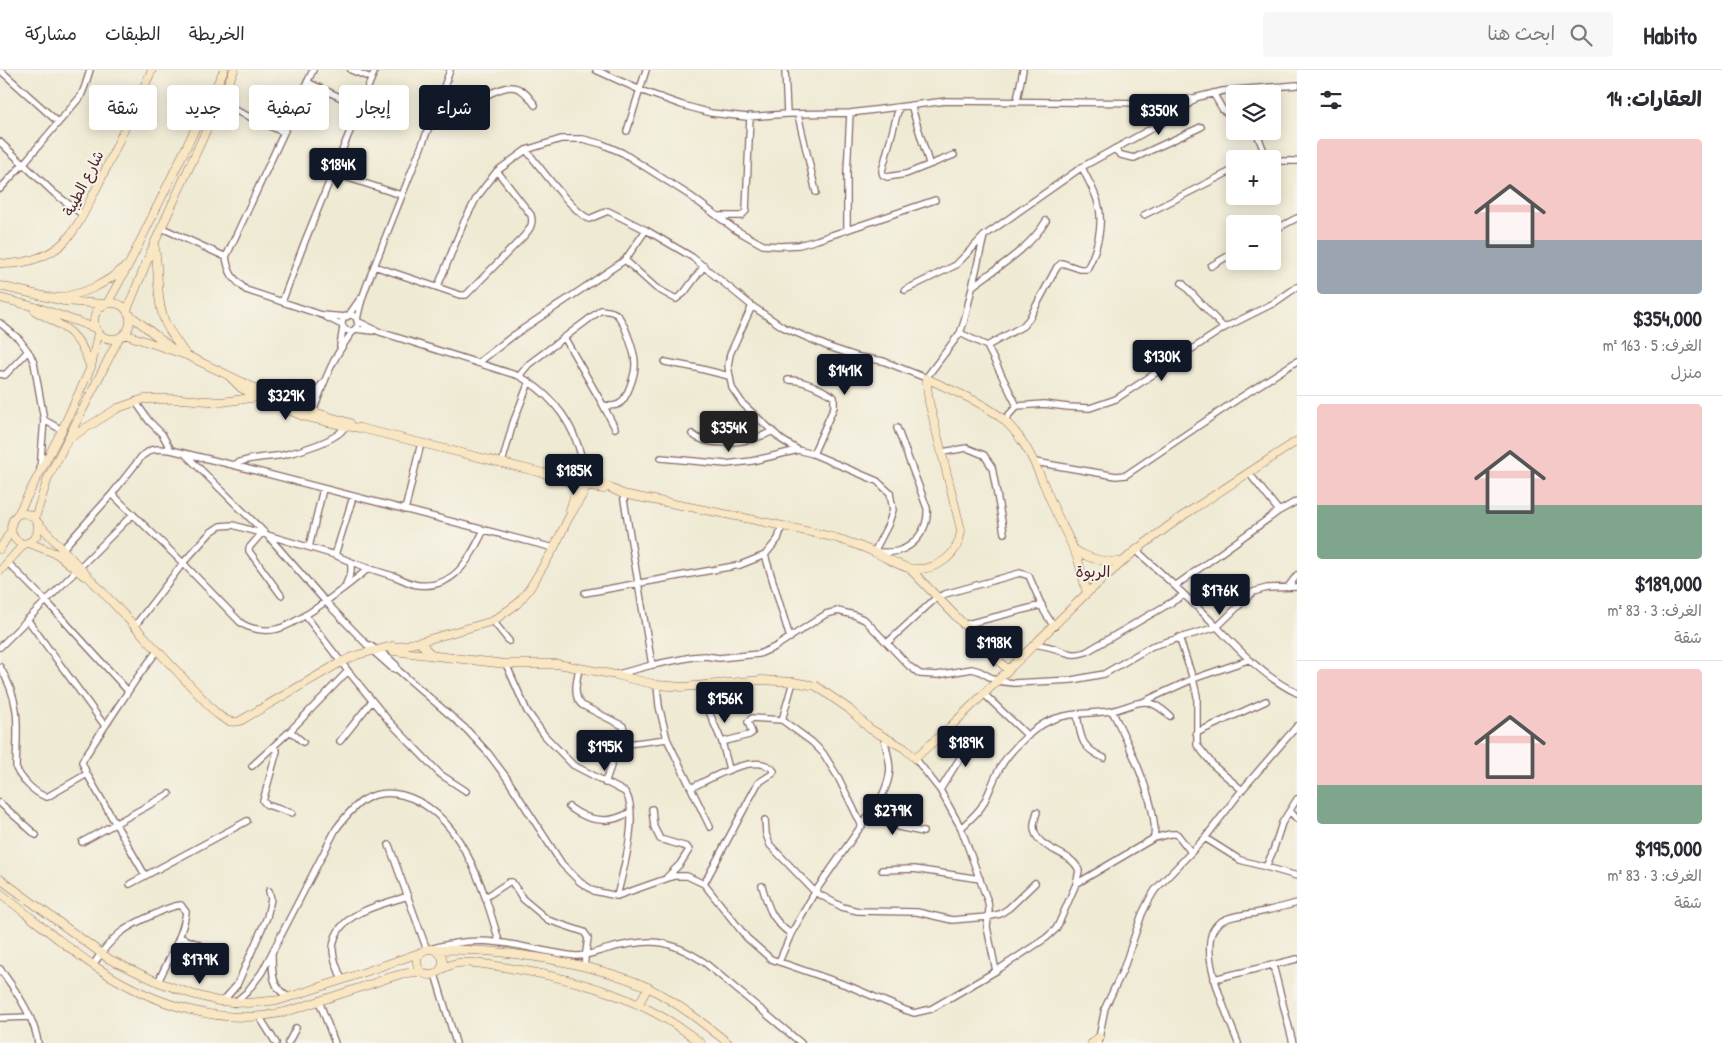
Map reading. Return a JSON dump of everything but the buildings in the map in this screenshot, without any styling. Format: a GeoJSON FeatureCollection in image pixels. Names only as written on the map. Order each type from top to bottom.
{"type":"FeatureCollection","features":[{"type":"Feature","properties":{"kind":"street"},"geometry":{"type":"LineString","coordinates":[[0,70],[58,122]]}},
{"type":"Feature","properties":{"kind":"street"},"geometry":{"type":"LineString","coordinates":[[0,189],[81,96],[90,70]]}},
{"type":"Feature","properties":{"kind":"street","name":"شارع الطيبة"},"geometry":{"type":"LineString","coordinates":[[0,263],[15,264],[48,253],[62,244],[75,229],[152,70]]}},
{"type":"Feature","properties":{"kind":"street"},"geometry":{"type":"LineString","coordinates":[[0,549],[9,534],[9,522],[18,514],[62,430],[91,367],[96,331],[94,323],[95,313],[106,303],[130,262],[224,70]]}},
{"type":"Feature","properties":{"kind":"street"},"geometry":{"type":"LineString","coordinates":[[227,85],[234,70]]}},
{"type":"Feature","properties":{"kind":"street"},"geometry":{"type":"LineString","coordinates":[[18,514],[27,513],[36,520],[60,552],[90,579],[216,713],[227,721],[233,722],[240,721],[341,662],[353,657],[357,658],[376,650],[396,649],[493,621],[517,604],[530,588],[568,520],[583,481],[578,445],[572,431],[557,407],[539,389],[518,376],[380,332],[357,321],[353,316],[322,314],[246,290],[236,282],[228,270],[226,257],[313,70]]}},
{"type":"Feature","properties":{"kind":"street"},"geometry":{"type":"LineString","coordinates":[[351,70],[371,78]]}},
{"type":"Feature","properties":{"kind":"street"},"geometry":{"type":"LineString","coordinates":[[368,85],[375,70]]}},
{"type":"Feature","properties":{"kind":"street"},"geometry":{"type":"LineString","coordinates":[[445,85],[450,70]]}},
{"type":"Feature","properties":{"kind":"street"},"geometry":{"type":"LineString","coordinates":[[596,70],[640,90],[682,105],[711,113],[750,116],[850,113],[946,101],[1176,102],[1213,94],[1297,85]]}},
{"type":"Feature","properties":{"kind":"street"},"geometry":{"type":"LineString","coordinates":[[627,131],[646,70]]}},
{"type":"Feature","properties":{"kind":"street"},"geometry":{"type":"LineString","coordinates":[[787,70],[787,114]]}},
{"type":"Feature","properties":{"kind":"street"},"geometry":{"type":"LineString","coordinates":[[1017,100],[1023,70]]}},
{"type":"Feature","properties":{"kind":"street"},"geometry":{"type":"LineString","coordinates":[[308,82],[339,96]]}},
{"type":"Feature","properties":{"kind":"street"},"geometry":{"type":"LineString","coordinates":[[490,94],[510,87],[522,90],[535,105]]}},
{"type":"Feature","properties":{"kind":"street"},"geometry":{"type":"LineString","coordinates":[[1213,94],[1226,112]]}},
{"type":"Feature","properties":{"kind":"street"},"geometry":{"type":"LineString","coordinates":[[905,290],[956,265],[984,236],[1082,167],[1176,115],[1196,98]]}},
{"type":"Feature","properties":{"kind":"street"},"geometry":{"type":"LineString","coordinates":[[911,105],[930,163]]}},
{"type":"Feature","properties":{"kind":"street"},"geometry":{"type":"LineString","coordinates":[[899,107],[882,171],[883,175],[890,177],[906,174],[954,154]]}},
{"type":"Feature","properties":{"kind":"street"},"geometry":{"type":"LineString","coordinates":[[239,112],[283,132]]}},
{"type":"Feature","properties":{"kind":"street"},"geometry":{"type":"LineString","coordinates":[[847,230],[850,113]]}},
{"type":"Feature","properties":{"kind":"street"},"geometry":{"type":"LineString","coordinates":[[798,115],[816,192]]}},
{"type":"Feature","properties":{"kind":"street"},"geometry":{"type":"LineString","coordinates":[[718,216],[742,216],[746,211],[750,116]]}},
{"type":"Feature","properties":{"kind":"street"},"geometry":{"type":"LineString","coordinates":[[1114,149],[1121,155],[1134,158],[1201,127]]}},
{"type":"Feature","properties":{"kind":"street"},"geometry":{"type":"LineString","coordinates":[[0,571],[26,543],[37,535],[36,520],[48,478],[130,324],[128,312],[154,244],[207,130]]}},
{"type":"Feature","properties":{"kind":"street"},"geometry":{"type":"LineString","coordinates":[[282,302],[350,130]]}},
{"type":"Feature","properties":{"kind":"street"},"geometry":{"type":"LineString","coordinates":[[339,348],[355,329],[361,297],[401,195],[429,130]]}},
{"type":"Feature","properties":{"kind":"street"},"geometry":{"type":"LineString","coordinates":[[438,286],[464,222],[477,197],[497,171],[526,150],[561,138],[583,139],[602,144],[623,153],[689,195],[736,230],[763,245],[799,245],[936,200]]}},
{"type":"Feature","properties":{"kind":"street"},"geometry":{"type":"LineString","coordinates":[[0,142],[54,193],[83,215]]}},
{"type":"Feature","properties":{"kind":"street"},"geometry":{"type":"LineString","coordinates":[[526,150],[583,216],[589,219],[608,211],[646,230],[692,257],[752,306],[783,327],[828,347],[859,357],[883,361],[926,378],[982,406],[1004,420],[1019,436],[1035,462],[1079,563],[1087,593]]}},
{"type":"Feature","properties":{"kind":"street"},"geometry":{"type":"LineString","coordinates":[[1281,161],[1296,161],[1297,168]]}},
{"type":"Feature","properties":{"kind":"street"},"geometry":{"type":"LineString","coordinates":[[987,346],[1023,326],[1029,319],[1056,267],[1062,263],[1080,269],[1087,269],[1098,236],[1099,213],[1098,204],[1082,167]]}},
{"type":"Feature","properties":{"kind":"street"},"geometry":{"type":"LineString","coordinates":[[374,266],[460,295],[466,294],[530,230],[533,221],[532,215],[497,171]]}},
{"type":"Feature","properties":{"kind":"street"},"geometry":{"type":"LineString","coordinates":[[333,173],[401,195]]}},
{"type":"Feature","properties":{"kind":"street"},"geometry":{"type":"LineString","coordinates":[[1144,215],[1226,174]]}},
{"type":"Feature","properties":{"kind":"street"},"geometry":{"type":"LineString","coordinates":[[1281,226],[1297,218]]}},
{"type":"Feature","properties":{"kind":"street"},"geometry":{"type":"LineString","coordinates":[[973,286],[1028,243],[1046,221]]}},
{"type":"Feature","properties":{"kind":"street"},"geometry":{"type":"LineString","coordinates":[[162,228],[226,257]]}},
{"type":"Feature","properties":{"kind":"street"},"geometry":{"type":"LineString","coordinates":[[478,363],[514,335],[625,260],[646,230]]}},
{"type":"Feature","properties":{"kind":"street"},"geometry":{"type":"LineString","coordinates":[[911,570],[933,567],[941,563],[951,554],[960,538],[961,530],[929,402],[926,378],[960,333],[984,236]]}},
{"type":"Feature","properties":{"kind":"street"},"geometry":{"type":"LineString","coordinates":[[154,244],[158,260],[161,303],[165,322],[186,355]]}},
{"type":"Feature","properties":{"kind":"street"},"geometry":{"type":"LineString","coordinates":[[1211,266],[1226,257]]}},
{"type":"Feature","properties":{"kind":"street"},"geometry":{"type":"LineString","coordinates":[[625,260],[656,288],[676,299],[684,293],[704,266]]}},
{"type":"Feature","properties":{"kind":"street"},"geometry":{"type":"LineString","coordinates":[[50,298],[85,292],[114,277],[130,262]]}},
{"type":"Feature","properties":{"kind":"street"},"geometry":{"type":"LineString","coordinates":[[1182,283],[1224,328]]}},
{"type":"Feature","properties":{"kind":"street"},"geometry":{"type":"LineString","coordinates":[[0,286],[72,302],[118,304],[176,352]]}},
{"type":"Feature","properties":{"kind":"street"},"geometry":{"type":"LineString","coordinates":[[1004,420],[1016,406],[1044,404],[1090,408],[1116,399],[1224,328],[1274,303],[1297,288]]}},
{"type":"Feature","properties":{"kind":"street"},"geometry":{"type":"LineString","coordinates":[[308,414],[319,397],[323,383],[339,348],[343,327],[342,322],[361,297]]}},
{"type":"Feature","properties":{"kind":"street"},"geometry":{"type":"LineString","coordinates":[[0,298],[20,303],[96,331],[107,338],[122,336],[186,355],[308,414],[346,421],[360,428]]}},
{"type":"Feature","properties":{"kind":"street"},"geometry":{"type":"LineString","coordinates":[[20,303],[74,334],[84,349],[91,367]]}},
{"type":"Feature","properties":{"kind":"street"},"geometry":{"type":"LineString","coordinates":[[752,306],[730,354],[728,366],[732,388],[743,404],[782,440],[798,450],[813,454],[877,481],[890,493],[893,510],[888,525],[874,552]]}},
{"type":"Feature","properties":{"kind":"street"},"geometry":{"type":"LineString","coordinates":[[518,376],[530,364],[601,310],[610,311],[618,316],[634,352],[636,366],[632,381],[620,404],[613,406],[603,405]]}},
{"type":"Feature","properties":{"kind":"street"},"geometry":{"type":"LineString","coordinates":[[322,314],[348,331],[355,329],[380,332]]}},
{"type":"Feature","properties":{"kind":"street"},"geometry":{"type":"LineString","coordinates":[[0,323],[28,351],[36,373],[44,420],[40,472]]}},
{"type":"Feature","properties":{"kind":"street"},"geometry":{"type":"LineString","coordinates":[[960,333],[987,346],[1016,406]]}},
{"type":"Feature","properties":{"kind":"street"},"geometry":{"type":"LineString","coordinates":[[564,337],[615,428]]}},
{"type":"Feature","properties":{"kind":"street"},"geometry":{"type":"LineString","coordinates":[[0,374],[5,375],[28,351]]}},
{"type":"Feature","properties":{"kind":"street"},"geometry":{"type":"LineString","coordinates":[[1035,462],[1116,476],[1126,475],[1297,361]]}},
{"type":"Feature","properties":{"kind":"street"},"geometry":{"type":"LineString","coordinates":[[665,362],[729,376]]}},
{"type":"Feature","properties":{"kind":"street"},"geometry":{"type":"LineString","coordinates":[[229,376],[241,388],[258,397],[345,426],[421,442],[543,473],[559,474],[624,494],[838,539],[874,552],[911,570],[1008,670]]}},
{"type":"Feature","properties":{"kind":"street"},"geometry":{"type":"LineString","coordinates":[[788,380],[797,380],[820,388],[834,396],[834,407],[813,454]]}},
{"type":"Feature","properties":{"kind":"street"},"geometry":{"type":"LineString","coordinates":[[502,463],[513,423],[529,382]]}},
{"type":"Feature","properties":{"kind":"street"},"geometry":{"type":"LineString","coordinates":[[68,439],[118,408],[144,399],[222,402],[258,397]]}},
{"type":"Feature","properties":{"kind":"street"},"geometry":{"type":"LineString","coordinates":[[135,402],[149,421],[162,434],[171,450]]}},
{"type":"Feature","properties":{"kind":"street"},"geometry":{"type":"LineString","coordinates":[[44,420],[62,430]]}},
{"type":"Feature","properties":{"kind":"street"},"geometry":{"type":"LineString","coordinates":[[233,465],[245,460],[292,453],[337,436],[344,430],[345,426]]}},
{"type":"Feature","properties":{"kind":"street"},"geometry":{"type":"LineString","coordinates":[[874,552],[897,551],[912,544],[918,538],[926,521],[927,508],[897,428]]}},
{"type":"Feature","properties":{"kind":"street"},"geometry":{"type":"LineString","coordinates":[[692,434],[705,442],[728,442],[764,436],[773,431]]}},
{"type":"Feature","properties":{"kind":"street"},"geometry":{"type":"LineString","coordinates":[[916,758],[1054,627],[1087,593],[1136,550],[1160,531],[1297,441]]}},
{"type":"Feature","properties":{"kind":"street"},"geometry":{"type":"LineString","coordinates":[[405,510],[421,442]]}},
{"type":"Feature","properties":{"kind":"street"},"geometry":{"type":"LineString","coordinates":[[942,452],[967,448],[984,455],[992,467],[1004,533]]}},
{"type":"Feature","properties":{"kind":"street"},"geometry":{"type":"LineString","coordinates":[[60,552],[146,453],[151,450],[171,450],[184,453],[554,548]]}},
{"type":"Feature","properties":{"kind":"street"},"geometry":{"type":"LineString","coordinates":[[661,458],[726,464],[752,461],[798,450]]}},
{"type":"Feature","properties":{"kind":"street"},"geometry":{"type":"LineString","coordinates":[[184,453],[268,536],[325,601],[392,668],[398,670],[467,730],[506,777],[562,864],[572,875],[594,891],[617,896],[666,878],[681,875],[687,876],[704,884],[748,938],[771,959],[821,975],[905,1010],[922,1012],[996,971],[1038,944],[1056,929],[1076,884],[1079,871],[1075,863],[1044,843],[1034,831],[1033,826],[1038,812]]}},
{"type":"Feature","properties":{"kind":"street"},"geometry":{"type":"LineString","coordinates":[[1249,473],[1279,511]]}},
{"type":"Feature","properties":{"kind":"street"},"geometry":{"type":"LineString","coordinates":[[309,547],[323,489]]}},
{"type":"Feature","properties":{"kind":"street"},"geometry":{"type":"LineString","coordinates":[[112,494],[243,625],[263,630],[276,630],[305,615],[368,569]]}},
{"type":"Feature","properties":{"kind":"street"},"geometry":{"type":"LineString","coordinates":[[624,494],[652,665]]}},
{"type":"Feature","properties":{"kind":"street"},"geometry":{"type":"LineString","coordinates":[[335,555],[353,497]]}},
{"type":"Feature","properties":{"kind":"street"},"geometry":{"type":"LineString","coordinates":[[1175,586],[1279,511],[1297,501]]}},
{"type":"Feature","properties":{"kind":"street"},"geometry":{"type":"LineString","coordinates":[[0,647],[133,514]]}},
{"type":"Feature","properties":{"kind":"street"},"geometry":{"type":"LineString","coordinates":[[134,627],[183,563],[210,532],[220,526],[229,524],[309,547],[416,585],[430,585],[453,576],[465,565],[484,530]]}},
{"type":"Feature","properties":{"kind":"street"},"geometry":{"type":"LineString","coordinates":[[584,593],[740,565],[765,554],[778,539],[782,526]]}},
{"type":"Feature","properties":{"kind":"street"},"geometry":{"type":"LineString","coordinates":[[9,534],[15,541],[60,552]]}},
{"type":"Feature","properties":{"kind":"street"},"geometry":{"type":"LineString","coordinates":[[261,534],[249,548],[249,552],[281,595]]}},
{"type":"Feature","properties":{"kind":"street"},"geometry":{"type":"LineString","coordinates":[[1073,549],[1095,560],[1122,562]]}},
{"type":"Feature","properties":{"kind":"street"},"geometry":{"type":"LineString","coordinates":[[1136,550],[1217,627],[1248,660],[1277,682],[1297,693]]}},
{"type":"Feature","properties":{"kind":"street"},"geometry":{"type":"LineString","coordinates":[[765,554],[790,638]]}},
{"type":"Feature","properties":{"kind":"street"},"geometry":{"type":"LineString","coordinates":[[8,562],[128,691]]}},
{"type":"Feature","properties":{"kind":"street"},"geometry":{"type":"LineString","coordinates":[[346,586],[351,572],[351,562]]}},
{"type":"Feature","properties":{"kind":"street"},"geometry":{"type":"LineString","coordinates":[[887,643],[937,597],[978,584],[1024,573],[1031,579],[1054,627]]}},
{"type":"Feature","properties":{"kind":"street"},"geometry":{"type":"LineString","coordinates":[[1288,587],[1297,576]]}},
{"type":"Feature","properties":{"kind":"street"},"geometry":{"type":"LineString","coordinates":[[616,675],[692,657],[719,658],[759,654],[775,647],[826,614],[838,611],[865,620],[909,666],[920,674],[937,675],[972,669],[997,681],[1028,683],[1091,678],[1113,670],[1152,646],[1217,627],[1253,592],[1297,587]]}},
{"type":"Feature","properties":{"kind":"street"},"geometry":{"type":"LineString","coordinates":[[1036,644],[1061,650],[1069,655],[1077,655],[1086,652],[1184,595]]}},
{"type":"Feature","properties":{"kind":"street"},"geometry":{"type":"LineString","coordinates":[[963,625],[1042,605]]}},
{"type":"Feature","properties":{"kind":"street"},"geometry":{"type":"LineString","coordinates":[[305,615],[372,701],[440,774],[466,791]]}},
{"type":"Feature","properties":{"kind":"street"},"geometry":{"type":"LineString","coordinates":[[27,619],[105,726]]}},
{"type":"Feature","properties":{"kind":"street"},"geometry":{"type":"LineString","coordinates":[[493,621],[509,641]]}},
{"type":"Feature","properties":{"kind":"street"},"geometry":{"type":"LineString","coordinates":[[1179,638],[1193,679],[1197,702],[1196,740],[1199,750],[1242,790]]}},
{"type":"Feature","properties":{"kind":"street"},"geometry":{"type":"LineString","coordinates":[[417,643],[416,650],[420,655]]}},
{"type":"Feature","properties":{"kind":"street"},"geometry":{"type":"LineString","coordinates":[[417,643],[433,656]]}},
{"type":"Feature","properties":{"kind":"street"},"geometry":{"type":"LineString","coordinates":[[396,649],[420,655],[506,664],[558,664],[657,685],[683,687],[762,680],[816,686],[849,709],[870,729],[904,748],[916,758],[940,790],[961,828],[988,902],[988,936],[996,971]]}},
{"type":"Feature","properties":{"kind":"street"},"geometry":{"type":"LineString","coordinates":[[145,875],[87,774],[82,761],[128,691],[158,651]]}},
{"type":"Feature","properties":{"kind":"street"},"geometry":{"type":"LineString","coordinates":[[961,828],[981,806],[1004,762],[1028,736],[1049,720],[1077,714],[1112,711],[1144,701],[1193,679],[1248,660]]}},
{"type":"Feature","properties":{"kind":"street"},"geometry":{"type":"LineString","coordinates":[[506,664],[526,711],[545,736],[573,765],[625,792],[630,803],[632,824],[617,896]]}},
{"type":"Feature","properties":{"kind":"street"},"geometry":{"type":"LineString","coordinates":[[0,667],[16,703],[16,768],[19,774],[38,793],[47,797],[87,774]]}},
{"type":"Feature","properties":{"kind":"street"},"geometry":{"type":"LineString","coordinates":[[579,668],[577,700],[582,705],[623,726],[624,729],[606,783]]}},
{"type":"Feature","properties":{"kind":"street"},"geometry":{"type":"LineString","coordinates":[[252,766],[290,731],[348,671]]}},
{"type":"Feature","properties":{"kind":"street"},"geometry":{"type":"LineString","coordinates":[[782,720],[793,682]]}},
{"type":"Feature","properties":{"kind":"street"},"geometry":{"type":"LineString","coordinates":[[657,685],[659,706],[667,739],[710,827]]}},
{"type":"Feature","properties":{"kind":"street"},"geometry":{"type":"LineString","coordinates":[[698,686],[722,742],[729,769]]}},
{"type":"Feature","properties":{"kind":"street"},"geometry":{"type":"LineString","coordinates":[[984,694],[1028,736]]}},
{"type":"Feature","properties":{"kind":"street"},"geometry":{"type":"LineString","coordinates":[[340,741],[372,701]]}},
{"type":"Feature","properties":{"kind":"street"},"geometry":{"type":"LineString","coordinates":[[1144,701],[1159,706],[1170,716]]}},
{"type":"Feature","properties":{"kind":"street"},"geometry":{"type":"LineString","coordinates":[[1196,733],[1266,701]]}},
{"type":"Feature","properties":{"kind":"street"},"geometry":{"type":"LineString","coordinates":[[1112,711],[1130,749],[1142,781],[1154,819],[1154,838]]}},
{"type":"Feature","properties":{"kind":"street"},"geometry":{"type":"LineString","coordinates":[[1077,714],[1081,738],[1084,744],[1092,752],[1104,758]]}},
{"type":"Feature","properties":{"kind":"street"},"geometry":{"type":"LineString","coordinates":[[722,742],[752,733],[748,722],[752,718],[782,720],[812,742],[823,753],[838,777],[862,826]]}},
{"type":"Feature","properties":{"kind":"street"},"geometry":{"type":"LineString","coordinates":[[1092,1043],[1098,1041],[1105,1008],[1123,970],[1142,914],[1155,890],[1206,838],[1242,790],[1297,726]]}},
{"type":"Feature","properties":{"kind":"street"},"geometry":{"type":"LineString","coordinates":[[290,731],[303,742]]}},
{"type":"Feature","properties":{"kind":"street"},"geometry":{"type":"LineString","coordinates":[[940,790],[975,734]]}},
{"type":"Feature","properties":{"kind":"street"},"geometry":{"type":"LineString","coordinates":[[779,962],[791,934],[815,892],[882,796],[889,781],[890,766],[884,738]]}},
{"type":"Feature","properties":{"kind":"street"},"geometry":{"type":"LineString","coordinates":[[619,745],[667,739]]}},
{"type":"Feature","properties":{"kind":"street"},"geometry":{"type":"LineString","coordinates":[[273,747],[277,752],[263,801],[267,805],[292,813]]}},
{"type":"Feature","properties":{"kind":"street"},"geometry":{"type":"LineString","coordinates":[[691,788],[729,769],[762,763],[770,766],[774,771],[758,782],[704,884]]}},
{"type":"Feature","properties":{"kind":"street"},"geometry":{"type":"LineString","coordinates":[[234,1003],[254,984],[336,829],[353,807],[370,796],[383,792],[410,797],[422,804],[438,816],[459,841],[486,897],[499,941]]}},
{"type":"Feature","properties":{"kind":"street"},"geometry":{"type":"LineString","coordinates":[[82,842],[169,794]]}},
{"type":"Feature","properties":{"kind":"street"},"geometry":{"type":"LineString","coordinates":[[1266,867],[1274,851],[1282,823],[1297,799]]}},
{"type":"Feature","properties":{"kind":"street"},"geometry":{"type":"LineString","coordinates":[[0,803],[36,835]]}},
{"type":"Feature","properties":{"kind":"street"},"geometry":{"type":"LineString","coordinates":[[569,807],[579,814],[597,821],[613,820],[630,812]]}},
{"type":"Feature","properties":{"kind":"street"},"geometry":{"type":"LineString","coordinates":[[652,808],[654,827],[660,839],[687,847],[689,850],[680,864],[666,878]]}},
{"type":"Feature","properties":{"kind":"street"},"geometry":{"type":"LineString","coordinates":[[1290,811],[1297,819]]}},
{"type":"Feature","properties":{"kind":"street"},"geometry":{"type":"LineString","coordinates":[[869,816],[898,827],[923,832]]}},
{"type":"Feature","properties":{"kind":"street"},"geometry":{"type":"LineString","coordinates":[[765,820],[766,834],[770,846],[815,892],[842,907],[858,911],[917,912],[952,920],[988,917],[1000,914],[1009,908],[1035,883]]}},
{"type":"Feature","properties":{"kind":"street"},"geometry":{"type":"LineString","coordinates":[[130,884],[247,821]]}},
{"type":"Feature","properties":{"kind":"street"},"geometry":{"type":"LineString","coordinates":[[1076,884],[1154,838],[1177,834],[1191,852]]}},
{"type":"Feature","properties":{"kind":"street"},"geometry":{"type":"LineString","coordinates":[[1206,838],[1240,860],[1297,876]]}},
{"type":"Feature","properties":{"kind":"street"},"geometry":{"type":"LineString","coordinates":[[389,845],[429,950],[443,958],[443,964],[438,972],[456,1043]]}},
{"type":"Feature","properties":{"kind":"street"},"geometry":{"type":"LineString","coordinates":[[882,870],[914,868],[980,879]]}},
{"type":"Feature","properties":{"kind":"street"},"geometry":{"type":"LineString","coordinates":[[0,879],[100,954],[125,968],[192,994],[223,1002],[258,1003],[290,997],[429,950],[469,941],[499,941],[568,955],[586,956],[625,945],[658,941],[689,952],[704,962],[801,1043]]}},
{"type":"Feature","properties":{"kind":"street"},"geometry":{"type":"LineString","coordinates":[[486,897],[508,882],[512,882],[523,899],[548,920],[587,934],[584,966]]}},
{"type":"Feature","properties":{"kind":"street"},"geometry":{"type":"LineString","coordinates":[[762,886],[773,917],[778,924],[791,934]]}},
{"type":"Feature","properties":{"kind":"street"},"geometry":{"type":"LineString","coordinates":[[223,1002],[240,980],[269,912],[272,899],[269,891]]}},
{"type":"Feature","properties":{"kind":"street"},"geometry":{"type":"LineString","coordinates":[[0,893],[93,965],[129,986],[172,1004],[220,1016],[259,1016],[283,1012],[400,974],[422,972],[428,974],[438,972],[450,965],[464,962],[526,971],[590,986],[639,1004],[673,1023],[701,1043]]}},
{"type":"Feature","properties":{"kind":"street"},"geometry":{"type":"LineString","coordinates":[[342,980],[333,949],[336,936],[345,922],[356,914],[408,896]]}},
{"type":"Feature","properties":{"kind":"street"},"geometry":{"type":"LineString","coordinates":[[1238,1043],[1214,979],[1209,949],[1210,937],[1215,926],[1221,921],[1297,903]]}},
{"type":"Feature","properties":{"kind":"street"},"geometry":{"type":"LineString","coordinates":[[93,965],[100,954],[127,926],[179,905],[184,907],[186,912],[179,937],[158,982]]}},
{"type":"Feature","properties":{"kind":"street"},"geometry":{"type":"LineString","coordinates":[[179,937],[198,944]]}},
{"type":"Feature","properties":{"kind":"street"},"geometry":{"type":"LineString","coordinates":[[422,972],[418,964],[418,957],[429,950],[510,952],[584,966],[648,987],[680,1006],[728,1043]]}},
{"type":"Feature","properties":{"kind":"street"},"geometry":{"type":"LineString","coordinates":[[272,953],[274,981],[281,992],[290,997]]}},
{"type":"Feature","properties":{"kind":"street"},"geometry":{"type":"LineString","coordinates":[[1214,979],[1297,959]]}},
{"type":"Feature","properties":{"kind":"street"},"geometry":{"type":"LineString","coordinates":[[1273,965],[1293,1043]]}},
{"type":"Feature","properties":{"kind":"street"},"geometry":{"type":"LineString","coordinates":[[0,969],[30,1017],[36,1029],[38,1043]]}},
{"type":"Feature","properties":{"kind":"street"},"geometry":{"type":"LineString","coordinates":[[240,980],[248,985],[254,984]]}},
{"type":"Feature","properties":{"kind":"street"},"geometry":{"type":"LineString","coordinates":[[639,1004],[648,987]]}},
{"type":"Feature","properties":{"kind":"street"},"geometry":{"type":"LineString","coordinates":[[320,1001],[335,1043]]}},
{"type":"Feature","properties":{"kind":"street"},"geometry":{"type":"LineString","coordinates":[[259,1016],[276,1043]]}},
{"type":"Feature","properties":{"kind":"street"},"geometry":{"type":"LineString","coordinates":[[0,1018],[30,1017]]}},
{"type":"Feature","properties":{"kind":"street"},"geometry":{"type":"LineString","coordinates":[[288,1043],[296,1028]]}},
{"type":"Feature","properties":{"kind":"district","name":"الربوة"},"geometry":{"type":"Point","coordinates":[1093,571]}}]}
